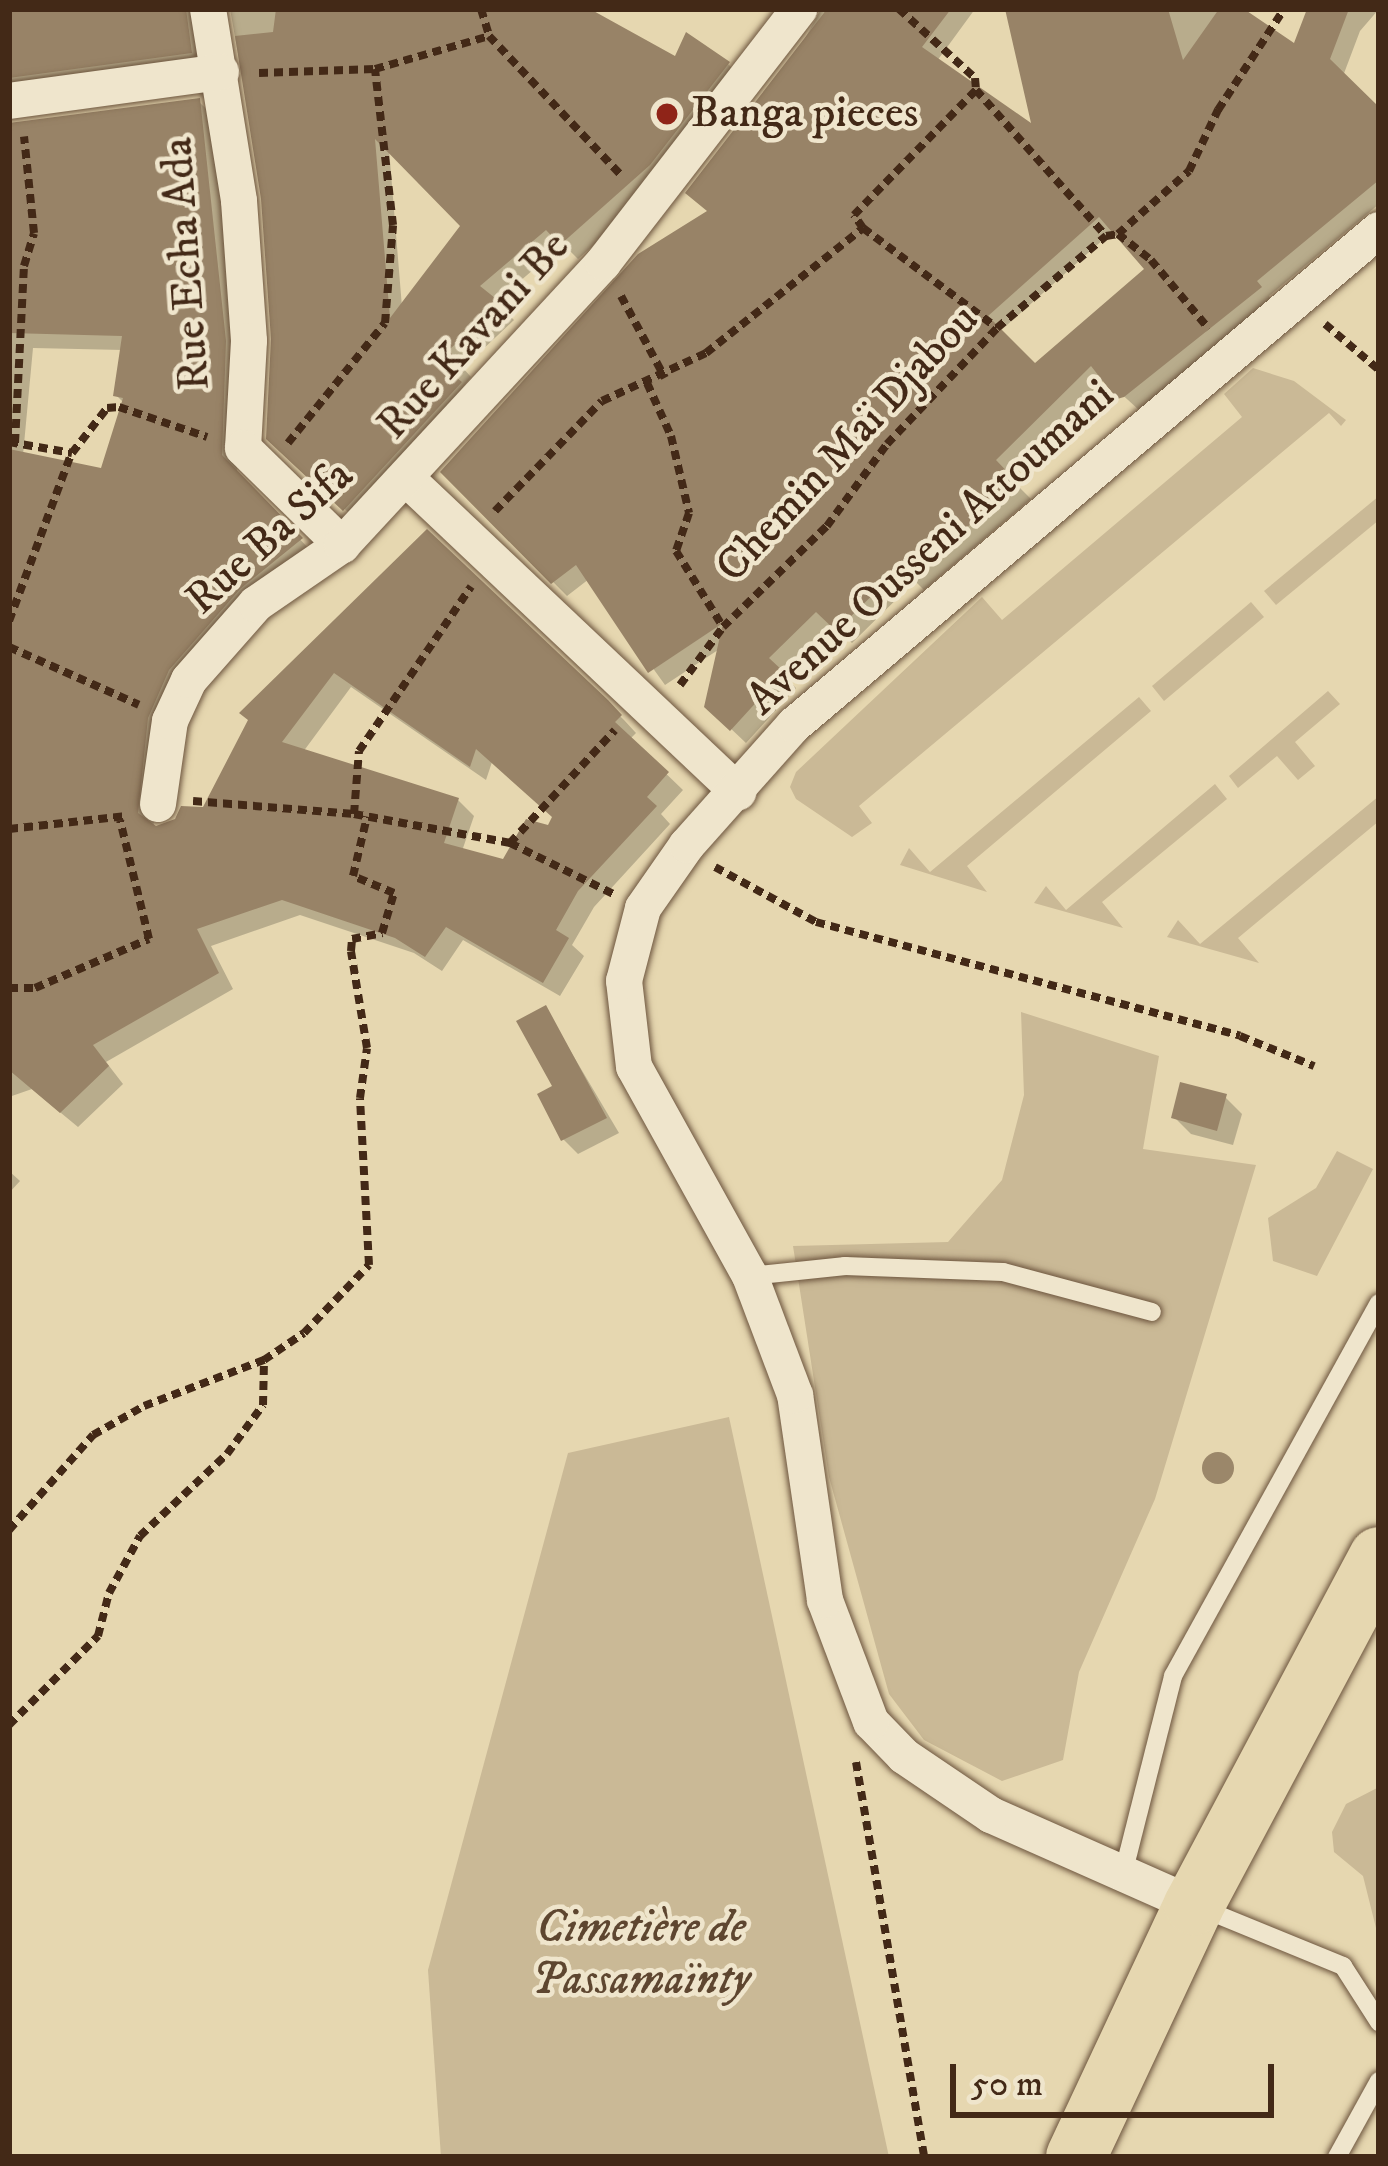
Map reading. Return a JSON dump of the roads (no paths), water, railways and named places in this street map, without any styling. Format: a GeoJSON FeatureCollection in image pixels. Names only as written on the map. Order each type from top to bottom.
{"type":"FeatureCollection","features":[{"type":"Feature","properties":{"kind":"main road"},"geometry":{"type":"LineString","coordinates":[[1076,2157],[1194,1905],[1379,1557]]}},
{"type":"Feature","properties":{"kind":"street","name":"Rue Echa Ada"},"geometry":{"type":"LineString","coordinates":[[208,9],[221,72],[249,341],[253,460],[342,545]]}},
{"type":"Feature","properties":{"kind":"street","name":"Rue Kavani Be"},"geometry":{"type":"LineString","coordinates":[[738,792],[406,479],[649,209],[799,9]]}},
{"type":"Feature","properties":{"kind":"street"},"geometry":{"type":"LineString","coordinates":[[14,100],[221,72]]}},
{"type":"Feature","properties":{"kind":"street","name":"Avenue Ousseni Attoumani"},"geometry":{"type":"LineString","coordinates":[[1194,1905],[991,1815],[904,1756],[871,1722],[825,1600],[795,1395],[750,1276],[634,1067],[624,981],[643,908],[687,845],[794,725],[1228,352],[1379,230]]}},
{"type":"Feature","properties":{"kind":"street","name":"Rue Ba Sifa"},"geometry":{"type":"LineString","coordinates":[[158,804],[170,721],[189,680],[256,604],[342,545],[406,479]]}},
{"type":"Feature","properties":{"kind":"lane"},"geometry":{"type":"LineString","coordinates":[[750,1276],[845,1266],[1003,1272],[1152,1312]]}},
{"type":"Feature","properties":{"kind":"lane"},"geometry":{"type":"LineString","coordinates":[[1123,1874],[1173,1676],[1379,1303]]}},
{"type":"Feature","properties":{"kind":"lane"},"geometry":{"type":"LineString","coordinates":[[1194,1905],[1343,1966],[1379,2022]]}},
{"type":"Feature","properties":{"kind":"lane"},"geometry":{"type":"LineString","coordinates":[[1336,2157],[1379,2081]]}},
{"type":"Feature","properties":{"kind":"place","name":"Banga pieces"},"geometry":{"type":"Point","coordinates":[667,114]}},
{"type":"Feature","properties":{"kind":"park label","name":"Cimetière de Passamaïnty"},"geometry":{"type":"Point","coordinates":[641,1955]}}]}
